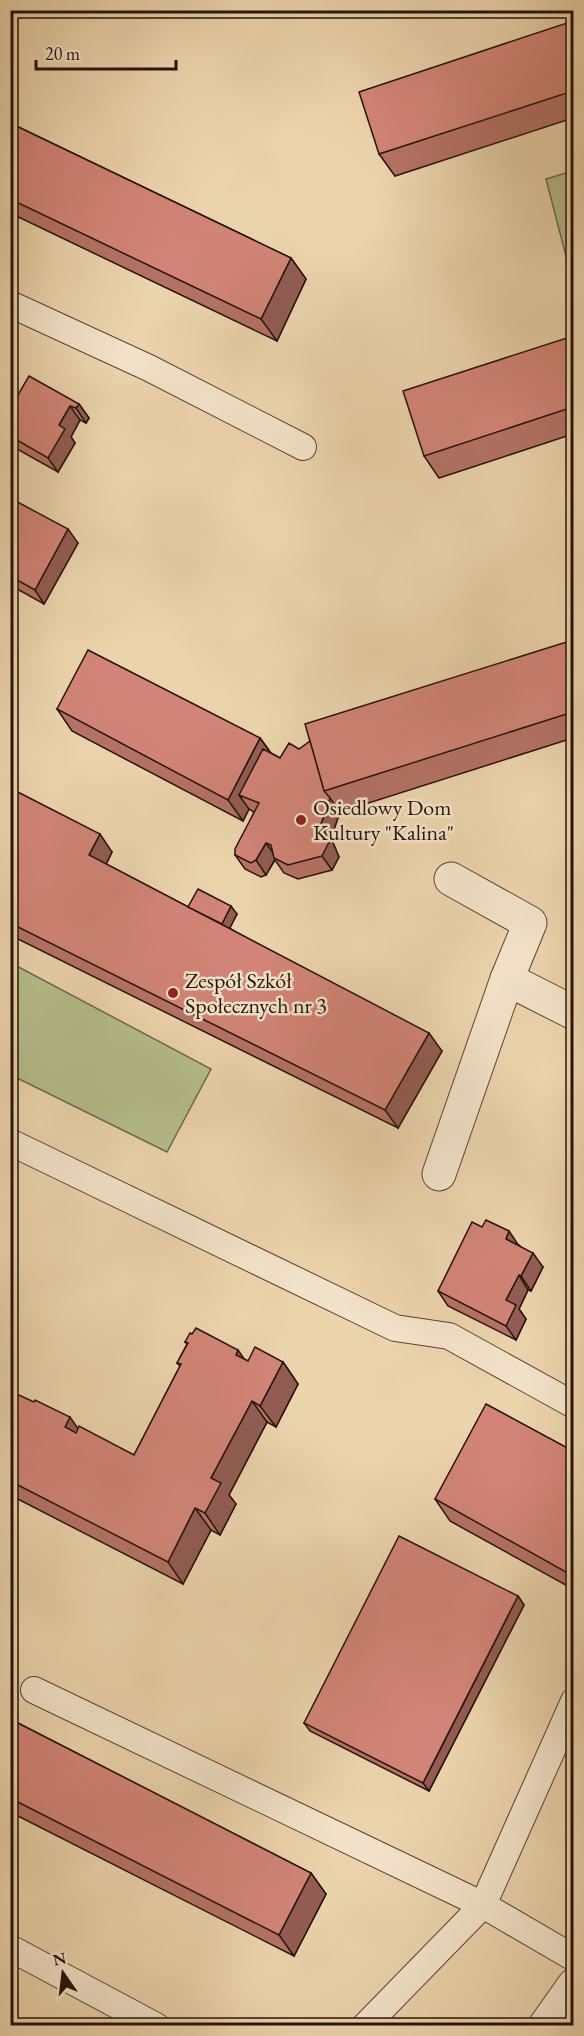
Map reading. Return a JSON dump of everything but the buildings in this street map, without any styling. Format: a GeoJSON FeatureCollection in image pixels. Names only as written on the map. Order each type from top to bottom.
{"type":"FeatureCollection","features":[{"type":"Feature","properties":{"kind":"street"},"geometry":{"type":"LineString","coordinates":[[439,1174],[507,979],[530,923],[451,879]]}},
{"type":"Feature","properties":{"kind":"street"},"geometry":{"type":"LineString","coordinates":[[507,979],[573,1013]]}},
{"type":"Feature","properties":{"kind":"street"},"geometry":{"type":"LineString","coordinates":[[544,2025],[573,1985]]}},
{"type":"Feature","properties":{"kind":"lane"},"geometry":{"type":"LineString","coordinates":[[10,304],[149,368],[303,447]]}},
{"type":"Feature","properties":{"kind":"lane"},"geometry":{"type":"LineString","coordinates":[[12,1143],[395,1328],[449,1336],[573,1405]]}},
{"type":"Feature","properties":{"kind":"lane"},"geometry":{"type":"LineString","coordinates":[[34,1690],[483,1905],[573,1958]]}},
{"type":"Feature","properties":{"kind":"lane"},"geometry":{"type":"LineString","coordinates":[[365,2025],[483,1905],[573,1701]]}},
{"type":"Feature","properties":{"kind":"lane"},"geometry":{"type":"LineString","coordinates":[[10,1948],[156,2025]]}},
{"type":"Feature","properties":{"kind":"green space"},"geometry":{"type":"Polygon","coordinates":[[[573,171],[573,258],[567,260],[546,179],[573,171]]]}},
{"type":"Feature","properties":{"kind":"green space"},"geometry":{"type":"Polygon","coordinates":[[[11,963],[211,1069],[167,1152],[11,1075],[11,963]]]}},
{"type":"Feature","properties":{"kind":"place","name":"Osiedlowy Dom Kultury \"Kalina\""},"geometry":{"type":"Point","coordinates":[301,820]}},
{"type":"Feature","properties":{"kind":"place","name":"Zespół Szkół Społecznych nr 3"},"geometry":{"type":"Point","coordinates":[173,993]}}]}
